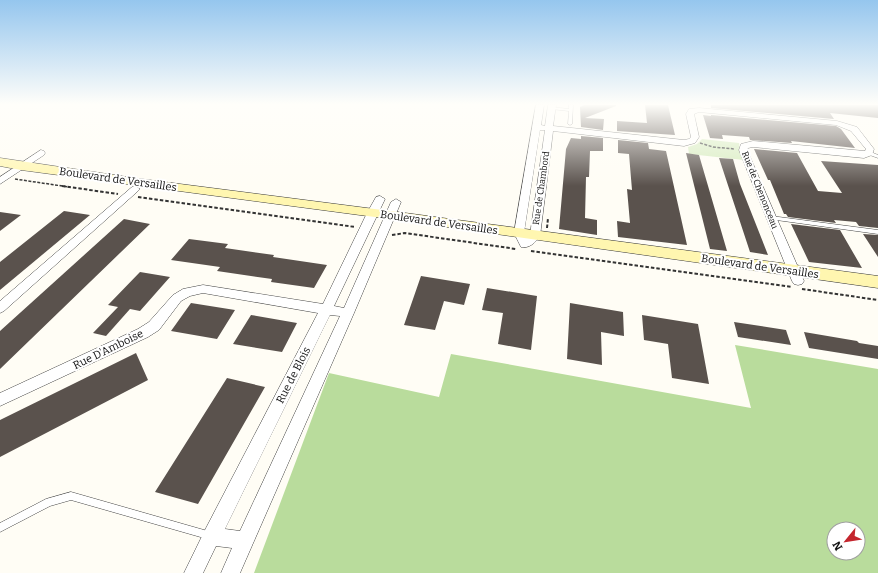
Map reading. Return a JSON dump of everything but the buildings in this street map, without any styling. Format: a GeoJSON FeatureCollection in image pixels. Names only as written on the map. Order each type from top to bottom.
{"type":"FeatureCollection","features":[{"type":"Feature","properties":{"kind":"street","name":"Rue de Chambord"},"geometry":{"type":"LineString","coordinates":[[525,243],[536,132]]}},
{"type":"Feature","properties":{"kind":"street","name":"Rue de Chambord"},"geometry":{"type":"LineString","coordinates":[[525,243],[548,132]]}},
{"type":"Feature","properties":{"kind":"street"},"geometry":{"type":"LineString","coordinates":[[575,132],[684,143],[692,141],[695,137],[694,132]]}},
{"type":"Feature","properties":{"kind":"street"},"geometry":{"type":"LineString","coordinates":[[857,132],[870,149],[869,153]]}},
{"type":"Feature","properties":{"kind":"street","name":"Rue de Chenonceau"},"geometry":{"type":"LineString","coordinates":[[794,280],[771,218],[742,150],[744,146],[753,144],[864,155],[869,153]]}},
{"type":"Feature","properties":{"kind":"street"},"geometry":{"type":"LineString","coordinates":[[7,171],[29,152]]}},
{"type":"Feature","properties":{"kind":"street"},"geometry":{"type":"LineString","coordinates":[[7,171],[42,153]]}},
{"type":"Feature","properties":{"kind":"street","name":"Boulevard de Versailles"},"geometry":{"type":"LineString","coordinates":[[7,171],[133,194],[391,224],[878,292]]}},
{"type":"Feature","properties":{"kind":"street","name":"Boulevard de Versailles"},"geometry":{"type":"LineString","coordinates":[[7,171],[364,221]]}},
{"type":"Feature","properties":{"kind":"street"},"geometry":{"type":"LineString","coordinates":[[0,308],[133,194]]}},
{"type":"Feature","properties":{"kind":"street","name":"Rue de Blois"},"geometry":{"type":"LineString","coordinates":[[193,573],[326,310],[364,221],[380,199]]}},
{"type":"Feature","properties":{"kind":"street","name":"Rue de Blois"},"geometry":{"type":"LineString","coordinates":[[230,573],[243,541],[348,313],[391,224],[396,202]]}},
{"type":"Feature","properties":{"kind":"street","name":"Boulevard de Versailles"},"geometry":{"type":"LineString","coordinates":[[794,280],[878,282]]}},
{"type":"Feature","properties":{"kind":"street","name":"Rue D'Amboise"},"geometry":{"type":"LineString","coordinates":[[0,400],[143,333],[154,326],[177,298],[187,292],[202,289],[348,313]]}},
{"type":"Feature","properties":{"kind":"street"},"geometry":{"type":"LineString","coordinates":[[211,536],[243,541]]}},
{"type":"Feature","properties":{"kind":"lane"},"geometry":{"type":"LineString","coordinates":[[869,153],[878,157]]}},
{"type":"Feature","properties":{"kind":"lane"},"geometry":{"type":"LineString","coordinates":[[771,218],[878,232]]}},
{"type":"Feature","properties":{"kind":"lane"},"geometry":{"type":"LineString","coordinates":[[0,528],[49,502],[71,496],[211,536]]}},
{"type":"Feature","properties":{"kind":"path"},"geometry":{"type":"LineString","coordinates":[[692,141],[713,148],[742,150]]}},
{"type":"Feature","properties":{"kind":"path","name":"Boulevard de Versailles"},"geometry":{"type":"LineString","coordinates":[[7,171],[133,194],[364,221]]}},
{"type":"Feature","properties":{"kind":"path","name":"Boulevard de Versailles"},"geometry":{"type":"LineString","coordinates":[[391,224],[414,235],[525,243],[794,280]]}},
{"type":"Feature","properties":{"kind":"path","name":"Boulevard de Versailles"},"geometry":{"type":"LineString","coordinates":[[814,291],[878,300]]}},
{"type":"Feature","properties":{"kind":"green space"},"geometry":{"type":"Polygon","coordinates":[[[702,139],[739,143],[744,160],[689,154],[688,147],[697,144],[702,139]]]}},
{"type":"Feature","properties":{"kind":"green space"},"geometry":{"type":"Polygon","coordinates":[[[735,345],[878,369],[878,573],[254,573],[329,373],[439,397],[451,354],[751,408],[735,345]]]}}]}
